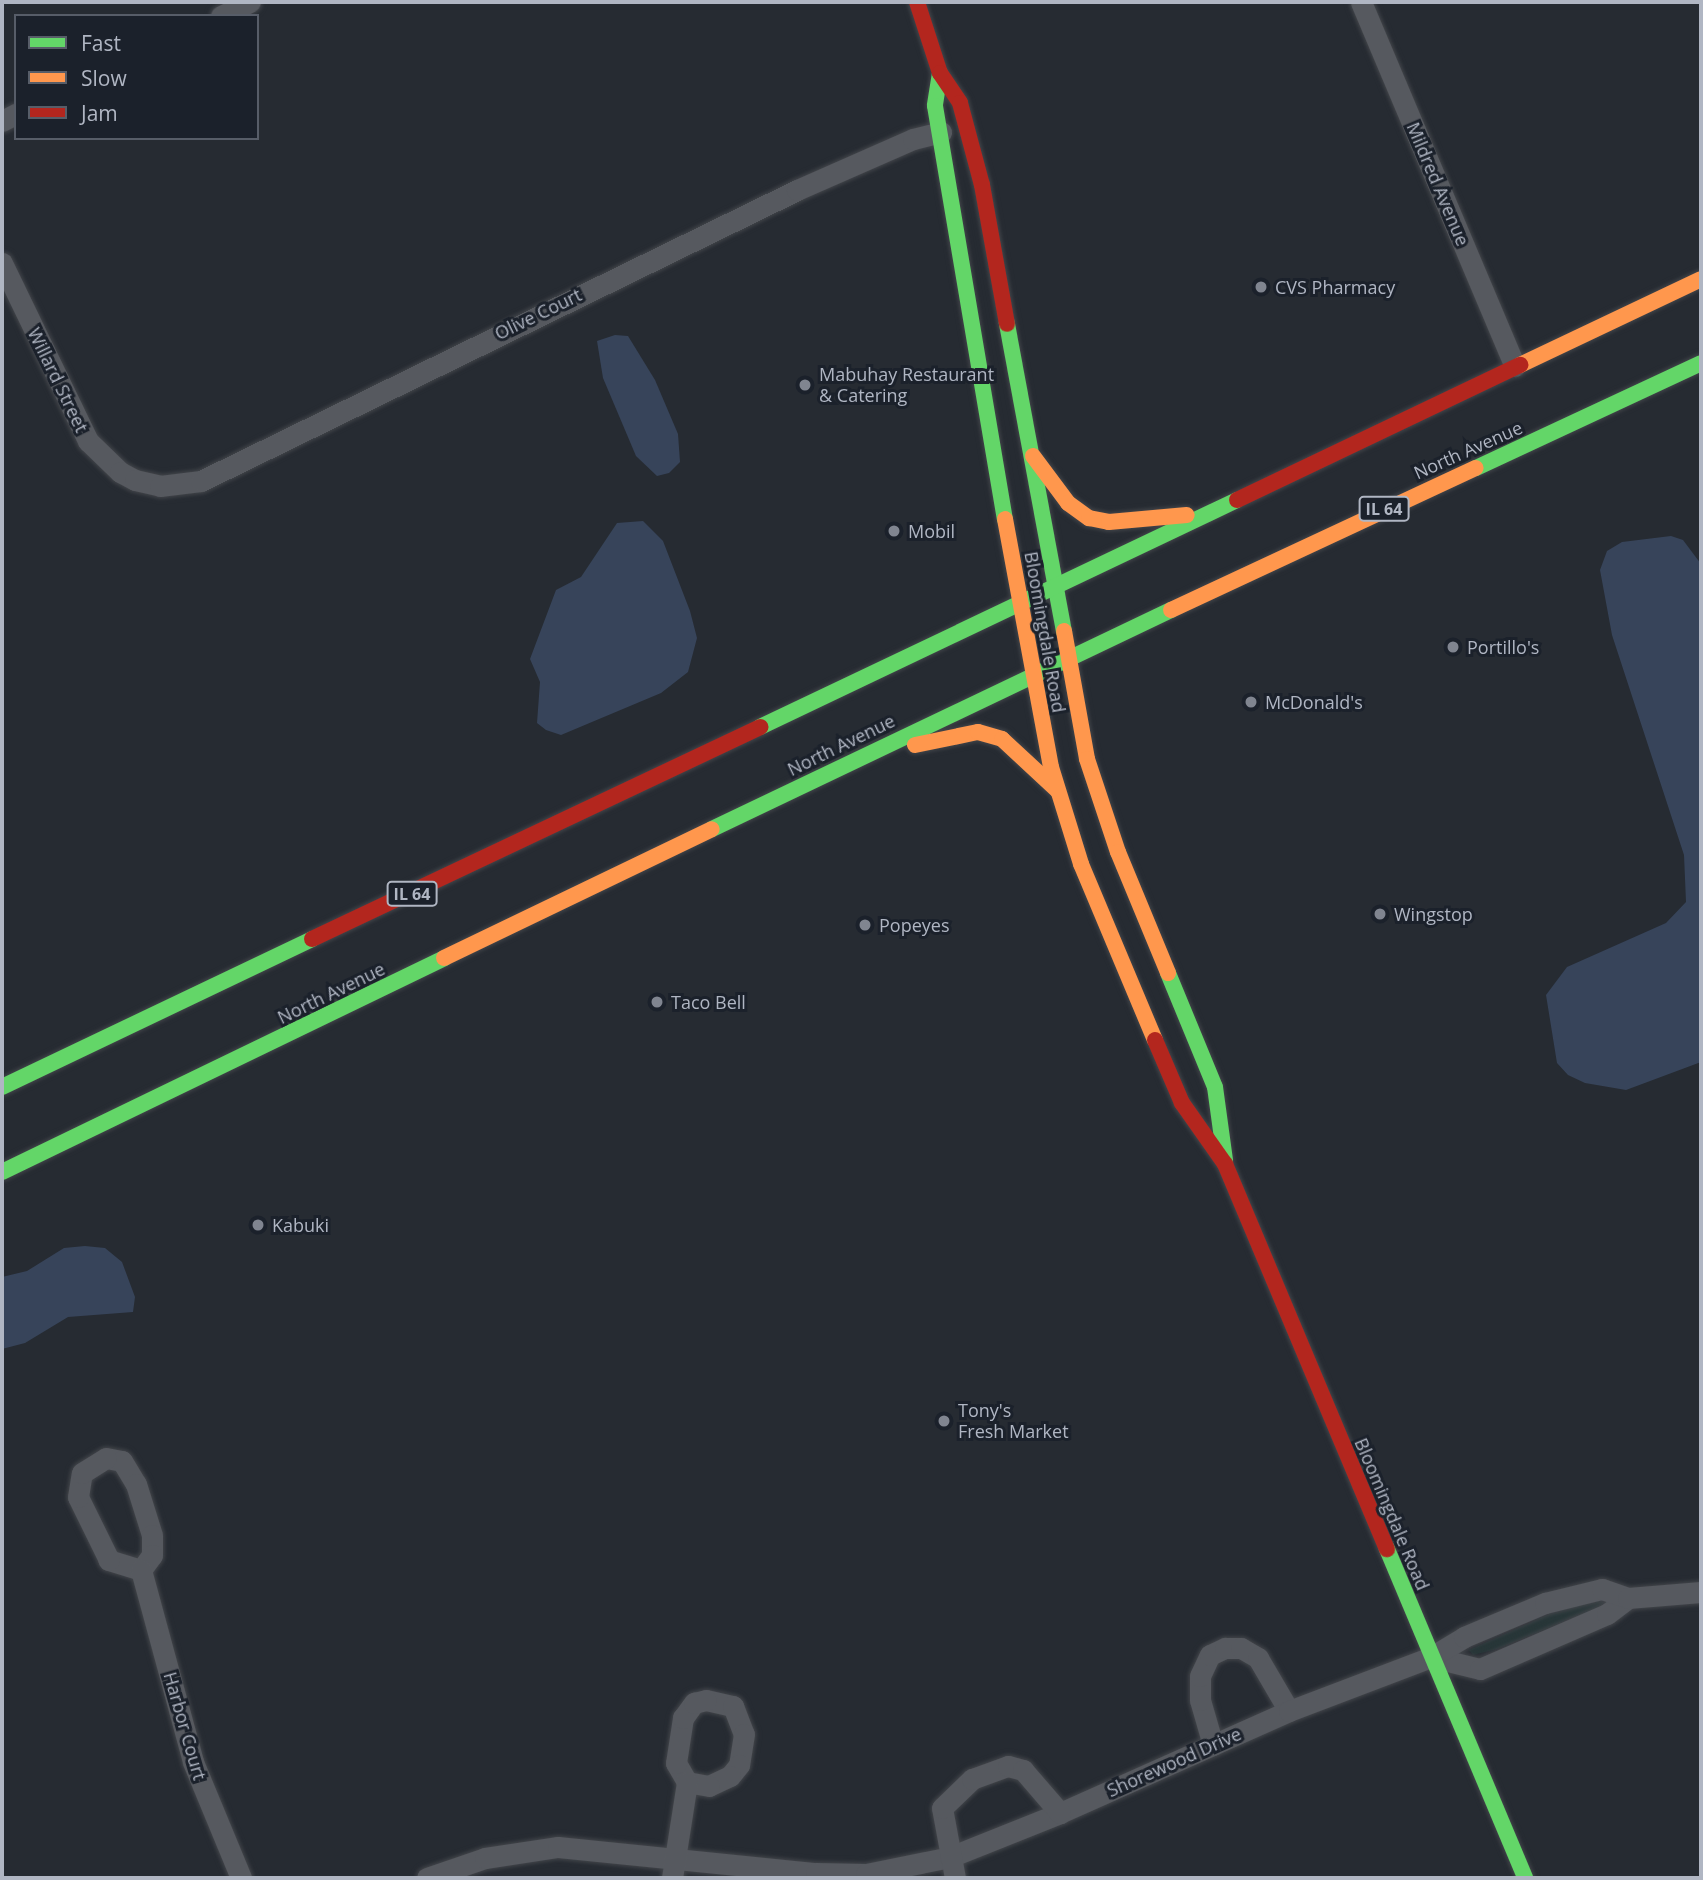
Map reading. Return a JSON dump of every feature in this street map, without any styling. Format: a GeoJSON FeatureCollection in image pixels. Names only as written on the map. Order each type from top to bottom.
{"type":"FeatureCollection","features":[{"type":"Feature","properties":{"kind":"main road","name":"Bloomingdale Road"},"geometry":{"type":"LineString","coordinates":[[917,2],[940,74],[960,103],[974,148],[1033,456],[1054,585],[1096,791],[1215,1087],[1225,1164]]}},
{"type":"Feature","properties":{"kind":"main road","name":"Bloomingdale Road"},"geometry":{"type":"LineString","coordinates":[[940,74],[935,106],[1031,675],[1058,791],[1081,863],[1182,1104],[1225,1164],[1525,1878]]}},
{"type":"Feature","properties":{"kind":"main road","name":"IL 64"},"geometry":{"type":"LineString","coordinates":[[2,1087],[1701,279]]}},
{"type":"Feature","properties":{"kind":"main road","name":"North Avenue"},"geometry":{"type":"LineString","coordinates":[[2,1172],[1068,657],[1701,363]]}},
{"type":"Feature","properties":{"kind":"main road"},"geometry":{"type":"LineString","coordinates":[[1033,456],[1069,503],[1089,518],[1110,522],[1203,514]]}},
{"type":"Feature","properties":{"kind":"main road"},"geometry":{"type":"LineString","coordinates":[[842,766],[934,740],[978,732],[1009,743],[1058,791]]}},
{"type":"Feature","properties":{"kind":"street"},"geometry":{"type":"LineString","coordinates":[[225,14],[250,2]]}},
{"type":"Feature","properties":{"kind":"street","name":"Mildred Avenue"},"geometry":{"type":"LineString","coordinates":[[1361,2],[1516,366]]}},
{"type":"Feature","properties":{"kind":"street","name":"Olive Court"},"geometry":{"type":"LineString","coordinates":[[135,480],[160,486],[201,481],[797,190],[913,139],[941,132]]}},
{"type":"Feature","properties":{"kind":"street","name":"Willard Street"},"geometry":{"type":"LineString","coordinates":[[2,263],[88,441],[120,472],[135,480]]}},
{"type":"Feature","properties":{"kind":"street"},"geometry":{"type":"LineString","coordinates":[[106,1458],[122,1461],[136,1484],[152,1535],[152,1555],[141,1570],[108,1560],[78,1497],[82,1473],[106,1458]]}},
{"type":"Feature","properties":{"kind":"street","name":"Harbor Court"},"geometry":{"type":"LineString","coordinates":[[141,1570],[192,1762],[241,1878]]}},
{"type":"Feature","properties":{"kind":"street","name":"Shorewood Drive"},"geometry":{"type":"LineString","coordinates":[[427,1878],[485,1858],[558,1847],[673,1869],[866,1876],[950,1857],[1060,1813],[1289,1711],[1432,1657],[1464,1637],[1575,1593],[1602,1589],[1628,1598],[1701,1592]]}},
{"type":"Feature","properties":{"kind":"street"},"geometry":{"type":"LineString","coordinates":[[1432,1657],[1479,1670],[1606,1615],[1628,1598]]}},
{"type":"Feature","properties":{"kind":"street"},"geometry":{"type":"LineString","coordinates":[[1213,1745],[1200,1700],[1200,1676],[1210,1655],[1225,1648],[1241,1648],[1260,1661],[1289,1711]]}},
{"type":"Feature","properties":{"kind":"street"},"geometry":{"type":"LineString","coordinates":[[955,1878],[942,1808],[955,1791],[990,1770],[1023,1770],[1040,1784],[1060,1813]]}},
{"type":"Feature","properties":{"kind":"street"},"geometry":{"type":"LineString","coordinates":[[673,1869],[687,1782]]}},
{"type":"Feature","properties":{"kind":"shaded area"},"geometry":{"type":"Polygon","coordinates":[[[1607,1598],[1608,1604],[1497,1649],[1473,1655],[1469,1650],[1574,1603],[1607,1598]]]}},
{"type":"Feature","properties":{"kind":"water"},"geometry":{"type":"Polygon","coordinates":[[[615,335],[628,336],[655,380],[678,434],[680,462],[669,473],[657,476],[636,456],[603,378],[597,341],[615,335]]]}},
{"type":"Feature","properties":{"kind":"water"},"geometry":{"type":"Polygon","coordinates":[[[643,521],[663,541],[690,611],[697,638],[688,672],[661,693],[561,735],[546,730],[537,723],[540,682],[530,659],[556,590],[581,577],[617,523],[643,521]]]}},
{"type":"Feature","properties":{"kind":"water"},"geometry":{"type":"Polygon","coordinates":[[[1671,536],[1683,540],[1701,564],[1701,1062],[1626,1090],[1585,1083],[1568,1075],[1557,1063],[1546,995],[1567,967],[1666,923],[1686,902],[1684,855],[1612,635],[1600,570],[1607,551],[1622,542],[1671,536]]]}},
{"type":"Feature","properties":{"kind":"water"},"geometry":{"type":"Polygon","coordinates":[[[64,1248],[105,1248],[122,1262],[135,1297],[133,1312],[68,1317],[25,1343],[2,1349],[2,1277],[27,1271],[64,1248]]]}},
{"type":"Feature","properties":{"kind":"traffic: fast"},"geometry":{"type":"LineString","coordinates":[[940,73],[935,106],[1005,519]]}},
{"type":"Feature","properties":{"kind":"traffic: fast"},"geometry":{"type":"LineString","coordinates":[[1007,324],[1064,631]]}},
{"type":"Feature","properties":{"kind":"traffic: fast"},"geometry":{"type":"LineString","coordinates":[[1476,468],[1701,363]]}},
{"type":"Feature","properties":{"kind":"traffic: fast"},"geometry":{"type":"LineString","coordinates":[[760,727],[1237,500]]}},
{"type":"Feature","properties":{"kind":"traffic: fast"},"geometry":{"type":"LineString","coordinates":[[712,829],[1171,610]]}},
{"type":"Feature","properties":{"kind":"traffic: fast"},"geometry":{"type":"LineString","coordinates":[[2,1087],[312,939]]}},
{"type":"Feature","properties":{"kind":"traffic: fast"},"geometry":{"type":"LineString","coordinates":[[2,1172],[444,958]]}},
{"type":"Feature","properties":{"kind":"traffic: fast"},"geometry":{"type":"LineString","coordinates":[[1168,973],[1215,1087],[1225,1160]]}},
{"type":"Feature","properties":{"kind":"traffic: fast"},"geometry":{"type":"LineString","coordinates":[[1387,1549],[1525,1878]]}},
{"type":"Feature","properties":{"kind":"traffic: slow"},"geometry":{"type":"LineString","coordinates":[[1520,365],[1701,279]]}},
{"type":"Feature","properties":{"kind":"traffic: slow"},"geometry":{"type":"LineString","coordinates":[[1033,456],[1068,503],[1089,518],[1109,522],[1187,515]]}},
{"type":"Feature","properties":{"kind":"traffic: slow"},"geometry":{"type":"LineString","coordinates":[[1171,610],[1476,468]]}},
{"type":"Feature","properties":{"kind":"traffic: slow"},"geometry":{"type":"LineString","coordinates":[[1005,519],[1051,767],[1081,864],[1155,1040]]}},
{"type":"Feature","properties":{"kind":"traffic: slow"},"geometry":{"type":"LineString","coordinates":[[1064,631],[1087,759],[1118,852],[1168,973]]}},
{"type":"Feature","properties":{"kind":"traffic: slow"},"geometry":{"type":"LineString","coordinates":[[915,745],[978,732],[1002,739],[1058,791]]}},
{"type":"Feature","properties":{"kind":"traffic: slow"},"geometry":{"type":"LineString","coordinates":[[444,958],[712,829]]}},
{"type":"Feature","properties":{"kind":"traffic: jam"},"geometry":{"type":"LineString","coordinates":[[917,2],[940,73],[960,103],[982,185],[1007,324]]}},
{"type":"Feature","properties":{"kind":"traffic: jam"},"geometry":{"type":"LineString","coordinates":[[1237,500],[1520,365]]}},
{"type":"Feature","properties":{"kind":"traffic: jam"},"geometry":{"type":"LineString","coordinates":[[312,939],[760,727]]}},
{"type":"Feature","properties":{"kind":"traffic: jam"},"geometry":{"type":"LineString","coordinates":[[1155,1040],[1182,1103],[1225,1164],[1387,1549]]}},
{"type":"Feature","properties":{"kind":"place","name":"CVS Pharmacy"},"geometry":{"type":"Point","coordinates":[1261,287]}},
{"type":"Feature","properties":{"kind":"place","name":"Mabuhay Restaurant & Catering"},"geometry":{"type":"Point","coordinates":[805,385]}},
{"type":"Feature","properties":{"kind":"place","name":"Mobil"},"geometry":{"type":"Point","coordinates":[894,531]}},
{"type":"Feature","properties":{"kind":"place","name":"Portillo's"},"geometry":{"type":"Point","coordinates":[1453,647]}},
{"type":"Feature","properties":{"kind":"place","name":"McDonald's"},"geometry":{"type":"Point","coordinates":[1251,702]}},
{"type":"Feature","properties":{"kind":"place","name":"Wingstop"},"geometry":{"type":"Point","coordinates":[1380,914]}},
{"type":"Feature","properties":{"kind":"place","name":"Popeyes"},"geometry":{"type":"Point","coordinates":[865,925]}},
{"type":"Feature","properties":{"kind":"place","name":"Taco Bell"},"geometry":{"type":"Point","coordinates":[657,1002]}},
{"type":"Feature","properties":{"kind":"place","name":"Kabuki"},"geometry":{"type":"Point","coordinates":[258,1225]}},
{"type":"Feature","properties":{"kind":"place","name":"Tony's Fresh Market"},"geometry":{"type":"Point","coordinates":[944,1421]}}]}
